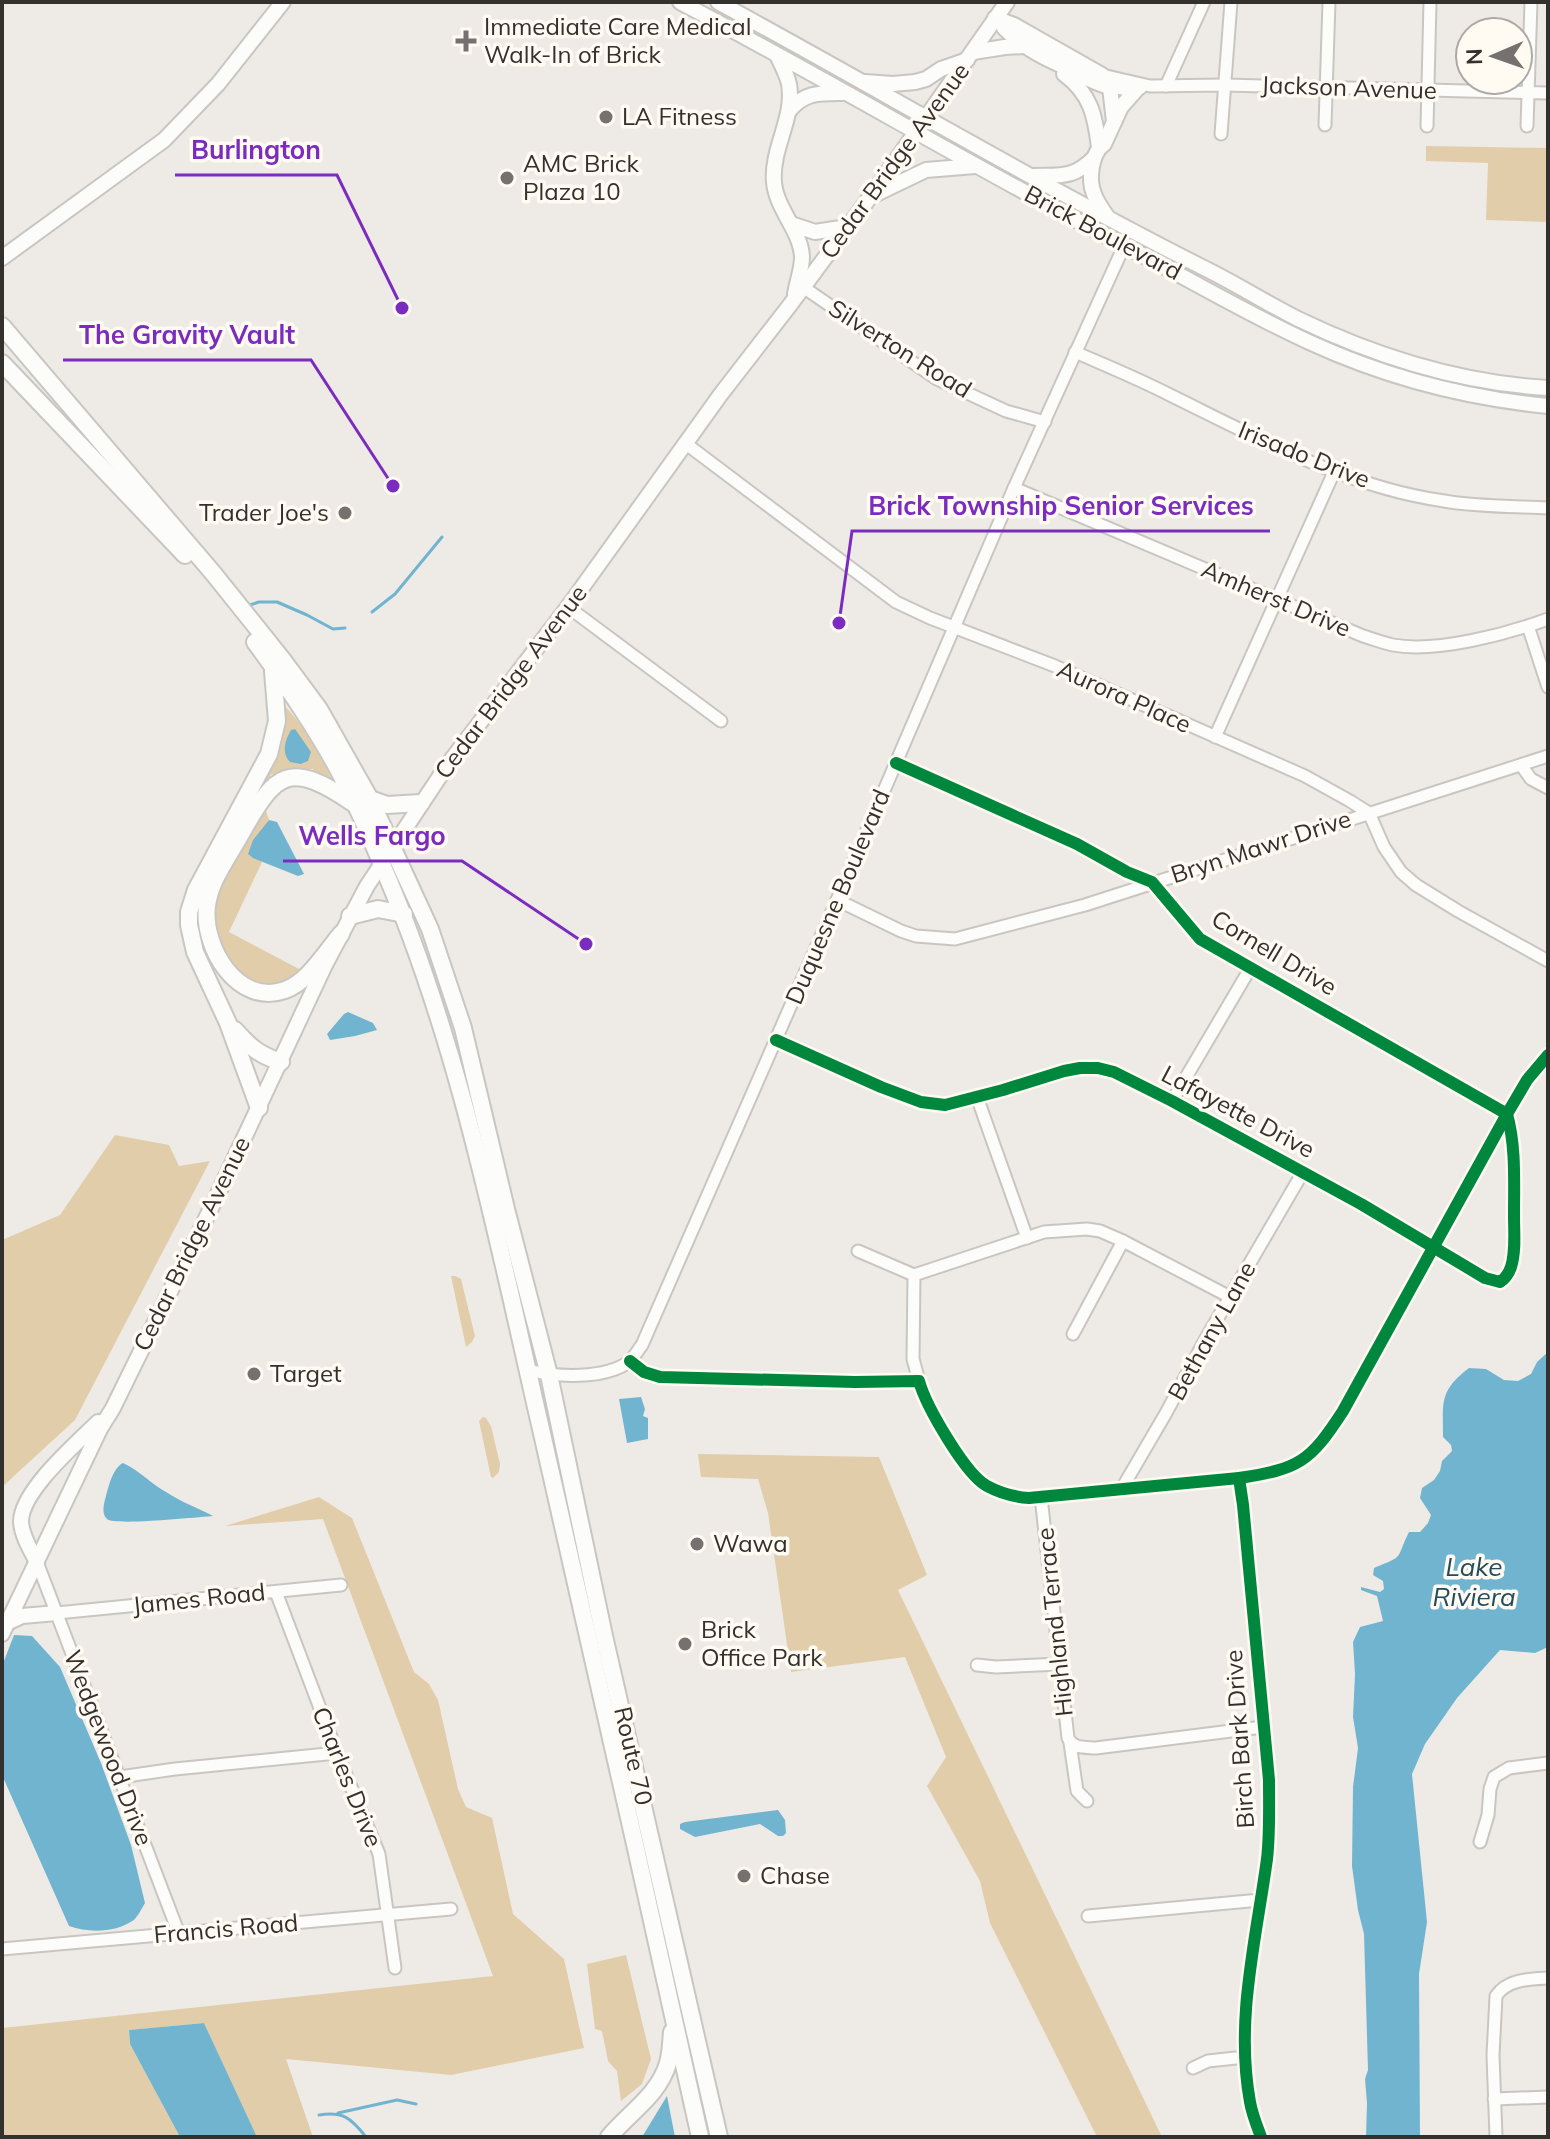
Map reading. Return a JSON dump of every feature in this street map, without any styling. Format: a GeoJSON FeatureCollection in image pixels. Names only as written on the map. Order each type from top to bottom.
{"type":"FeatureCollection","features":[{"type":"Feature","properties":{"kind":"highway"},"geometry":{"type":"LineString","coordinates":[[2,326],[213,573],[319,709],[364,803],[382,863]]}},
{"type":"Feature","properties":{"kind":"highway"},"geometry":{"type":"LineString","coordinates":[[2,363],[206,578],[273,666],[364,803]]}},
{"type":"Feature","properties":{"kind":"highway"},"geometry":{"type":"LineString","coordinates":[[259,1108],[228,1023],[195,952],[189,912],[196,890],[262,770],[274,739],[277,703],[273,666]]}},
{"type":"Feature","properties":{"kind":"highway"},"geometry":{"type":"LineString","coordinates":[[341,934],[304,978],[286,990],[270,993],[256,992],[240,983],[217,957],[209,940],[207,903],[213,884],[261,799],[272,786],[298,777],[312,779],[364,803],[421,803]]}},
{"type":"Feature","properties":{"kind":"highway","name":"Route 70"},"geometry":{"type":"LineString","coordinates":[[364,803],[392,846],[430,929],[455,1002],[549,1375],[604,1636],[719,2137]]}},
{"type":"Feature","properties":{"kind":"highway","name":"Route 70"},"geometry":{"type":"LineString","coordinates":[[382,863],[404,914],[437,1011],[477,1153],[700,2137]]}},
{"type":"Feature","properties":{"kind":"highway"},"geometry":{"type":"LineString","coordinates":[[350,916],[378,909],[404,914]]}},
{"type":"Feature","properties":{"kind":"highway"},"geometry":{"type":"LineString","coordinates":[[228,1023],[261,1056],[281,1062]]}},
{"type":"Feature","properties":{"kind":"highway"},"geometry":{"type":"LineString","coordinates":[[609,2137],[661,2082],[670,2054],[673,2014]]}},
{"type":"Feature","properties":{"kind":"main road"},"geometry":{"type":"LineString","coordinates":[[2,258],[164,140],[218,84],[283,2]]}},
{"type":"Feature","properties":{"kind":"main road","name":"Brick Boulevard"},"geometry":{"type":"LineString","coordinates":[[680,2],[1124,246],[1309,342],[1425,385],[1501,401],[1548,406]]}},
{"type":"Feature","properties":{"kind":"main road","name":"Brick Boulevard"},"geometry":{"type":"LineString","coordinates":[[718,2],[925,119],[1296,318],[1382,355],[1462,377],[1548,388]]}},
{"type":"Feature","properties":{"kind":"main road","name":"Cedar Bridge Avenue"},"geometry":{"type":"LineString","coordinates":[[4,1629],[341,934],[392,846],[469,736],[568,607],[749,355],[870,197],[1007,2]]}},
{"type":"Feature","properties":{"kind":"main road","name":"Jackson Avenue"},"geometry":{"type":"LineString","coordinates":[[995,18],[1025,46],[1052,63],[1089,81],[1106,81]]}},
{"type":"Feature","properties":{"kind":"main road","name":"Jackson Avenue"},"geometry":{"type":"LineString","coordinates":[[995,18],[1014,25],[1106,81]]}},
{"type":"Feature","properties":{"kind":"main road"},"geometry":{"type":"LineString","coordinates":[[859,81],[915,82],[970,56],[1025,46]]}},
{"type":"Feature","properties":{"kind":"main road"},"geometry":{"type":"LineString","coordinates":[[774,54],[789,85],[789,111],[775,156],[774,178],[779,204],[791,224],[801,255],[799,293]]}},
{"type":"Feature","properties":{"kind":"main road"},"geometry":{"type":"LineString","coordinates":[[1052,63],[1085,96],[1093,110],[1097,152],[1092,177],[1093,191],[1108,218]]}},
{"type":"Feature","properties":{"kind":"main road"},"geometry":{"type":"LineString","coordinates":[[1106,81],[1113,98],[1114,122]]}},
{"type":"Feature","properties":{"kind":"main road"},"geometry":{"type":"LineString","coordinates":[[1030,176],[1072,174],[1084,168],[1104,144],[1125,101],[1144,88]]}},
{"type":"Feature","properties":{"kind":"main road"},"geometry":{"type":"LineString","coordinates":[[789,111],[801,98],[812,94],[845,93]]}},
{"type":"Feature","properties":{"kind":"main road"},"geometry":{"type":"LineString","coordinates":[[870,197],[926,170],[977,166]]}},
{"type":"Feature","properties":{"kind":"main road"},"geometry":{"type":"LineString","coordinates":[[791,224],[815,232],[847,227]]}},
{"type":"Feature","properties":{"kind":"main road"},"geometry":{"type":"LineString","coordinates":[[37,1562],[21,1522],[27,1501],[39,1482],[113,1408]]}},
{"type":"Feature","properties":{"kind":"main road"},"geometry":{"type":"LineString","coordinates":[[4,1629],[22,1616],[57,1613]]}},
{"type":"Feature","properties":{"kind":"street"},"geometry":{"type":"LineString","coordinates":[[1166,86],[1204,2]]}},
{"type":"Feature","properties":{"kind":"street"},"geometry":{"type":"LineString","coordinates":[[1221,134],[1231,2]]}},
{"type":"Feature","properties":{"kind":"street"},"geometry":{"type":"LineString","coordinates":[[1325,125],[1329,2]]}},
{"type":"Feature","properties":{"kind":"street"},"geometry":{"type":"LineString","coordinates":[[1427,126],[1430,2]]}},
{"type":"Feature","properties":{"kind":"street","name":"Jackson Avenue"},"geometry":{"type":"LineString","coordinates":[[1106,81],[1144,88],[1225,85],[1454,92]]}},
{"type":"Feature","properties":{"kind":"street"},"geometry":{"type":"LineString","coordinates":[[1527,126],[1529,96]]}},
{"type":"Feature","properties":{"kind":"street","name":"Duquesne Boulevard"},"geometry":{"type":"LineString","coordinates":[[630,1361],[642,1345],[1014,488],[1124,246]]}},
{"type":"Feature","properties":{"kind":"street","name":"Silverton Road"},"geometry":{"type":"LineString","coordinates":[[799,293],[937,379],[1006,411],[1045,422]]}},
{"type":"Feature","properties":{"kind":"street","name":"Irisado Drive"},"geometry":{"type":"LineString","coordinates":[[1075,352],[1297,458],[1334,472],[1444,501],[1548,508]]}},
{"type":"Feature","properties":{"kind":"street","name":"Aurora Place"},"geometry":{"type":"LineString","coordinates":[[685,443],[896,602],[954,628],[1055,666],[1305,776],[1369,813]]}},
{"type":"Feature","properties":{"kind":"street"},"geometry":{"type":"LineString","coordinates":[[1215,737],[1334,472]]}},
{"type":"Feature","properties":{"kind":"street","name":"Amherst Drive"},"geometry":{"type":"LineString","coordinates":[[1014,488],[1363,636],[1393,645],[1416,647],[1473,641],[1548,619]]}},
{"type":"Feature","properties":{"kind":"street"},"geometry":{"type":"LineString","coordinates":[[568,607],[721,721]]}},
{"type":"Feature","properties":{"kind":"street"},"geometry":{"type":"LineString","coordinates":[[1528,626],[1548,687]]}},
{"type":"Feature","properties":{"kind":"street","name":"Bryn Mawr Drive"},"geometry":{"type":"LineString","coordinates":[[837,900],[916,936],[955,939],[1085,905],[1548,756]]}},
{"type":"Feature","properties":{"kind":"street","name":"Cornell Drive"},"geometry":{"type":"LineString","coordinates":[[896,763],[1077,844],[1152,882],[1200,939],[1507,1114]]}},
{"type":"Feature","properties":{"kind":"street"},"geometry":{"type":"LineString","coordinates":[[1521,765],[1531,779],[1548,788]]}},
{"type":"Feature","properties":{"kind":"street"},"geometry":{"type":"LineString","coordinates":[[1369,813],[1384,847],[1401,872],[1416,885],[1548,961]]}},
{"type":"Feature","properties":{"kind":"street"},"geometry":{"type":"LineString","coordinates":[[1172,1101],[1251,967]]}},
{"type":"Feature","properties":{"kind":"street","name":"Lafayette Drive"},"geometry":{"type":"LineString","coordinates":[[776,1040],[881,1087],[921,1102],[945,1105],[1064,1071],[1098,1068],[1114,1072],[1303,1172],[1485,1278],[1496,1281],[1505,1279],[1510,1270],[1514,1243],[1514,1176],[1507,1114]]}},
{"type":"Feature","properties":{"kind":"street"},"geometry":{"type":"LineString","coordinates":[[914,1275],[913,1359],[922,1392],[967,1469],[985,1485],[1013,1496],[1041,1497],[1239,1478],[1271,1474],[1292,1467],[1325,1439],[1343,1411],[1507,1114],[1527,1080],[1548,1055]]}},
{"type":"Feature","properties":{"kind":"street"},"geometry":{"type":"LineString","coordinates":[[977,1097],[1027,1238]]}},
{"type":"Feature","properties":{"kind":"street","name":"Bethany Lane"},"geometry":{"type":"LineString","coordinates":[[1121,1490],[1303,1172]]}},
{"type":"Feature","properties":{"kind":"street"},"geometry":{"type":"LineString","coordinates":[[858,1251],[914,1275],[1044,1232],[1087,1229],[1123,1241],[1230,1297]]}},
{"type":"Feature","properties":{"kind":"street"},"geometry":{"type":"LineString","coordinates":[[1073,1334],[1123,1241]]}},
{"type":"Feature","properties":{"kind":"street"},"geometry":{"type":"LineString","coordinates":[[528,1370],[549,1375],[602,1373],[630,1361],[644,1372],[660,1377],[919,1381]]}},
{"type":"Feature","properties":{"kind":"street","name":"Birch Bark Drive"},"geometry":{"type":"LineString","coordinates":[[1239,1478],[1269,1780],[1267,1857],[1245,2014],[1250,2104],[1261,2137]]}},
{"type":"Feature","properties":{"kind":"street","name":"Highland Terrace"},"geometry":{"type":"LineString","coordinates":[[1041,1497],[1070,1743],[1096,1748],[1263,1727]]}},
{"type":"Feature","properties":{"kind":"street","name":"Wedgewood Drive"},"geometry":{"type":"LineString","coordinates":[[37,1562],[179,1934]]}},
{"type":"Feature","properties":{"kind":"street","name":"James Road"},"geometry":{"type":"LineString","coordinates":[[57,1613],[341,1585]]}},
{"type":"Feature","properties":{"kind":"street","name":"Charles Drive"},"geometry":{"type":"LineString","coordinates":[[276,1592],[379,1854],[395,1968]]}},
{"type":"Feature","properties":{"kind":"street"},"geometry":{"type":"LineString","coordinates":[[977,1665],[1060,1664]]}},
{"type":"Feature","properties":{"kind":"street"},"geometry":{"type":"LineString","coordinates":[[1070,1743],[1077,1791],[1087,1801]]}},
{"type":"Feature","properties":{"kind":"street"},"geometry":{"type":"LineString","coordinates":[[120,1777],[337,1753]]}},
{"type":"Feature","properties":{"kind":"street"},"geometry":{"type":"LineString","coordinates":[[1480,1842],[1494,1777],[1509,1768],[1548,1763]]}},
{"type":"Feature","properties":{"kind":"street"},"geometry":{"type":"LineString","coordinates":[[1088,1916],[1260,1900]]}},
{"type":"Feature","properties":{"kind":"street","name":"Francis Road"},"geometry":{"type":"LineString","coordinates":[[2,1949],[451,1909]]}},
{"type":"Feature","properties":{"kind":"street"},"geometry":{"type":"LineString","coordinates":[[1496,2137],[1493,2055],[1496,1996],[1501,1988],[1510,1983],[1548,1978]]}},
{"type":"Feature","properties":{"kind":"street"},"geometry":{"type":"LineString","coordinates":[[1193,2068],[1208,2061],[1245,2057]]}},
{"type":"Feature","properties":{"kind":"street"},"geometry":{"type":"LineString","coordinates":[[1494,2099],[1548,2097]]}},
{"type":"Feature","properties":{"kind":"shaded area"},"geometry":{"type":"Polygon","coordinates":[[[1426,146],[1548,148],[1548,222],[1486,220],[1488,163],[1426,161],[1426,146]]]}},
{"type":"Feature","properties":{"kind":"shaded area"},"geometry":{"type":"Polygon","coordinates":[[[283,705],[303,729],[332,780],[314,774],[313,769],[292,769],[270,775],[272,781],[222,858],[283,705]]]}},
{"type":"Feature","properties":{"kind":"shaded area"},"geometry":{"type":"Polygon","coordinates":[[[264,805],[269,820],[262,862],[229,932],[301,970],[276,987],[250,983],[227,961],[212,923],[218,887],[264,805]]]}},
{"type":"Feature","properties":{"kind":"shaded area"},"geometry":{"type":"Polygon","coordinates":[[[115,1135],[169,1145],[179,1166],[210,1161],[75,1420],[2,1487],[2,1240],[60,1215],[115,1135]]]}},
{"type":"Feature","properties":{"kind":"shaded area"},"geometry":{"type":"Polygon","coordinates":[[[451,1276],[461,1279],[475,1336],[466,1347],[451,1276]]]}},
{"type":"Feature","properties":{"kind":"shaded area"},"geometry":{"type":"Polygon","coordinates":[[[483,1417],[491,1426],[500,1464],[499,1472],[493,1478],[479,1421],[483,1417]]]}},
{"type":"Feature","properties":{"kind":"shaded area"},"geometry":{"type":"Polygon","coordinates":[[[698,1454],[879,1457],[927,1575],[898,1590],[1162,2137],[1097,2137],[990,1923],[980,1881],[927,1786],[946,1757],[905,1657],[791,1672],[768,1513],[758,1479],[701,1477],[698,1454]]]}},
{"type":"Feature","properties":{"kind":"shaded area"},"geometry":{"type":"Polygon","coordinates":[[[319,1497],[352,1518],[414,1672],[429,1684],[438,1700],[458,1789],[466,1807],[492,1818],[513,1914],[564,1959],[584,2048],[451,2075],[286,2059],[313,2137],[256,2137],[204,2023],[129,2030],[130,2044],[180,2137],[2,2137],[2,2028],[493,1976],[323,1519],[225,1526],[319,1497]]]}},
{"type":"Feature","properties":{"kind":"shaded area"},"geometry":{"type":"Polygon","coordinates":[[[626,1955],[651,2059],[642,2084],[621,2101],[617,2071],[608,2061],[602,2031],[595,2029],[587,1964],[626,1955]]]}},
{"type":"Feature","properties":{"kind":"water"},"geometry":{"type":"Polygon","coordinates":[[[295,729],[311,752],[308,761],[301,764],[290,762],[285,751],[289,734],[295,729]]]}},
{"type":"Feature","properties":{"kind":"water"},"geometry":{"type":"Polygon","coordinates":[[[269,820],[277,822],[304,874],[298,876],[248,854],[253,840],[269,820]]]}},
{"type":"Feature","properties":{"kind":"water"},"geometry":{"type":"Polygon","coordinates":[[[348,1012],[373,1023],[377,1030],[330,1040],[327,1034],[348,1012]]]}},
{"type":"Feature","properties":{"kind":"water","name":"Lake Riviera"},"geometry":{"type":"Polygon","coordinates":[[[1548,1352],[1548,1647],[1535,1653],[1500,1650],[1457,1698],[1425,1744],[1412,1774],[1427,1922],[1419,1974],[1420,2137],[1366,2137],[1365,2079],[1368,2070],[1364,1934],[1352,1866],[1353,1787],[1358,1748],[1353,1717],[1353,1642],[1360,1627],[1383,1621],[1377,1596],[1361,1590],[1361,1587],[1380,1592],[1384,1589],[1383,1581],[1373,1575],[1374,1568],[1395,1558],[1409,1532],[1420,1532],[1428,1523],[1431,1515],[1420,1498],[1422,1488],[1434,1480],[1442,1461],[1452,1451],[1451,1445],[1443,1437],[1443,1415],[1445,1398],[1452,1384],[1469,1368],[1486,1369],[1504,1380],[1518,1381],[1531,1374],[1537,1362],[1548,1352]]]}},
{"type":"Feature","properties":{"kind":"water"},"geometry":{"type":"Polygon","coordinates":[[[641,1397],[645,1409],[643,1416],[648,1418],[648,1439],[627,1443],[619,1399],[641,1397]]]}},
{"type":"Feature","properties":{"kind":"water"},"geometry":{"type":"Polygon","coordinates":[[[123,1463],[172,1496],[213,1516],[140,1521],[107,1519],[104,1508],[109,1487],[114,1473],[123,1463]]]}},
{"type":"Feature","properties":{"kind":"water"},"geometry":{"type":"Polygon","coordinates":[[[14,1635],[32,1636],[60,1667],[101,1763],[131,1845],[145,1903],[134,1920],[127,1924],[93,1931],[69,1926],[2,1775],[2,1666],[14,1635]]]}},
{"type":"Feature","properties":{"kind":"water"},"geometry":{"type":"Polygon","coordinates":[[[778,1810],[785,1820],[786,1833],[783,1836],[760,1824],[695,1837],[680,1829],[680,1824],[685,1822],[778,1810]]]}},
{"type":"Feature","properties":{"kind":"water"},"geometry":{"type":"Polygon","coordinates":[[[204,2023],[256,2137],[180,2137],[130,2044],[129,2030],[204,2023]]]}},
{"type":"Feature","properties":{"kind":"water"},"geometry":{"type":"Polygon","coordinates":[[[667,2096],[675,2137],[642,2137],[667,2096]]]}},
{"type":"Feature","properties":{"kind":"waterway"},"geometry":{"type":"LineString","coordinates":[[372,612],[395,594],[442,537]]}},
{"type":"Feature","properties":{"kind":"waterway"},"geometry":{"type":"LineString","coordinates":[[250,605],[277,602],[333,629],[345,628]]}},
{"type":"Feature","properties":{"kind":"waterway"},"geometry":{"type":"LineString","coordinates":[[338,2113],[397,2100],[416,2104]]}},
{"type":"Feature","properties":{"kind":"waterway"},"geometry":{"type":"LineString","coordinates":[[319,2115],[346,2117],[366,2137]]}},
{"type":"Feature","properties":{"kind":"cycle path"},"geometry":{"type":"LineString","coordinates":[[776,1040],[881,1087],[921,1102],[945,1105],[1064,1071],[1098,1068],[1114,1072],[1361,1204],[1485,1278],[1500,1282],[1510,1269],[1514,1248],[1514,1177],[1507,1114],[1200,939],[1152,882],[1077,844],[896,763]]}},
{"type":"Feature","properties":{"kind":"cycle path"},"geometry":{"type":"LineString","coordinates":[[630,1361],[644,1372],[660,1377],[919,1381],[938,1422],[968,1468],[987,1486],[1018,1497],[1239,1478],[1276,1471],[1311,1452],[1343,1411],[1507,1114],[1527,1080],[1548,1055]]}},
{"type":"Feature","properties":{"kind":"cycle path"},"geometry":{"type":"LineString","coordinates":[[1239,1478],[1269,1780],[1268,1849],[1249,1980],[1245,2041],[1250,2102],[1261,2137]]}},
{"type":"Feature","properties":{"kind":"place","name":"Immediate Care Medical Walk-In of Brick"},"geometry":{"type":"Point","coordinates":[466,41]}},
{"type":"Feature","properties":{"kind":"place","name":"LA Fitness"},"geometry":{"type":"Point","coordinates":[606,117]}},
{"type":"Feature","properties":{"kind":"place","name":"AMC Brick Plaza 10"},"geometry":{"type":"Point","coordinates":[507,178]}},
{"type":"Feature","properties":{"kind":"place","name":"Burlington"},"geometry":{"type":"Point","coordinates":[402,308]}},
{"type":"Feature","properties":{"kind":"place","name":"The Gravity Vault"},"geometry":{"type":"Point","coordinates":[393,486]}},
{"type":"Feature","properties":{"kind":"place","name":"Trader Joe's"},"geometry":{"type":"Point","coordinates":[345,513]}},
{"type":"Feature","properties":{"kind":"place","name":"Brick Township Senior Services"},"geometry":{"type":"Point","coordinates":[839,623]}},
{"type":"Feature","properties":{"kind":"place","name":"Wells Fargo"},"geometry":{"type":"Point","coordinates":[586,944]}},
{"type":"Feature","properties":{"kind":"place","name":"Target"},"geometry":{"type":"Point","coordinates":[254,1374]}},
{"type":"Feature","properties":{"kind":"place","name":"Wawa"},"geometry":{"type":"Point","coordinates":[697,1544]}},
{"type":"Feature","properties":{"kind":"place","name":"Brick Office Park"},"geometry":{"type":"Point","coordinates":[685,1644]}},
{"type":"Feature","properties":{"kind":"place","name":"Chase"},"geometry":{"type":"Point","coordinates":[744,1876]}}]}
